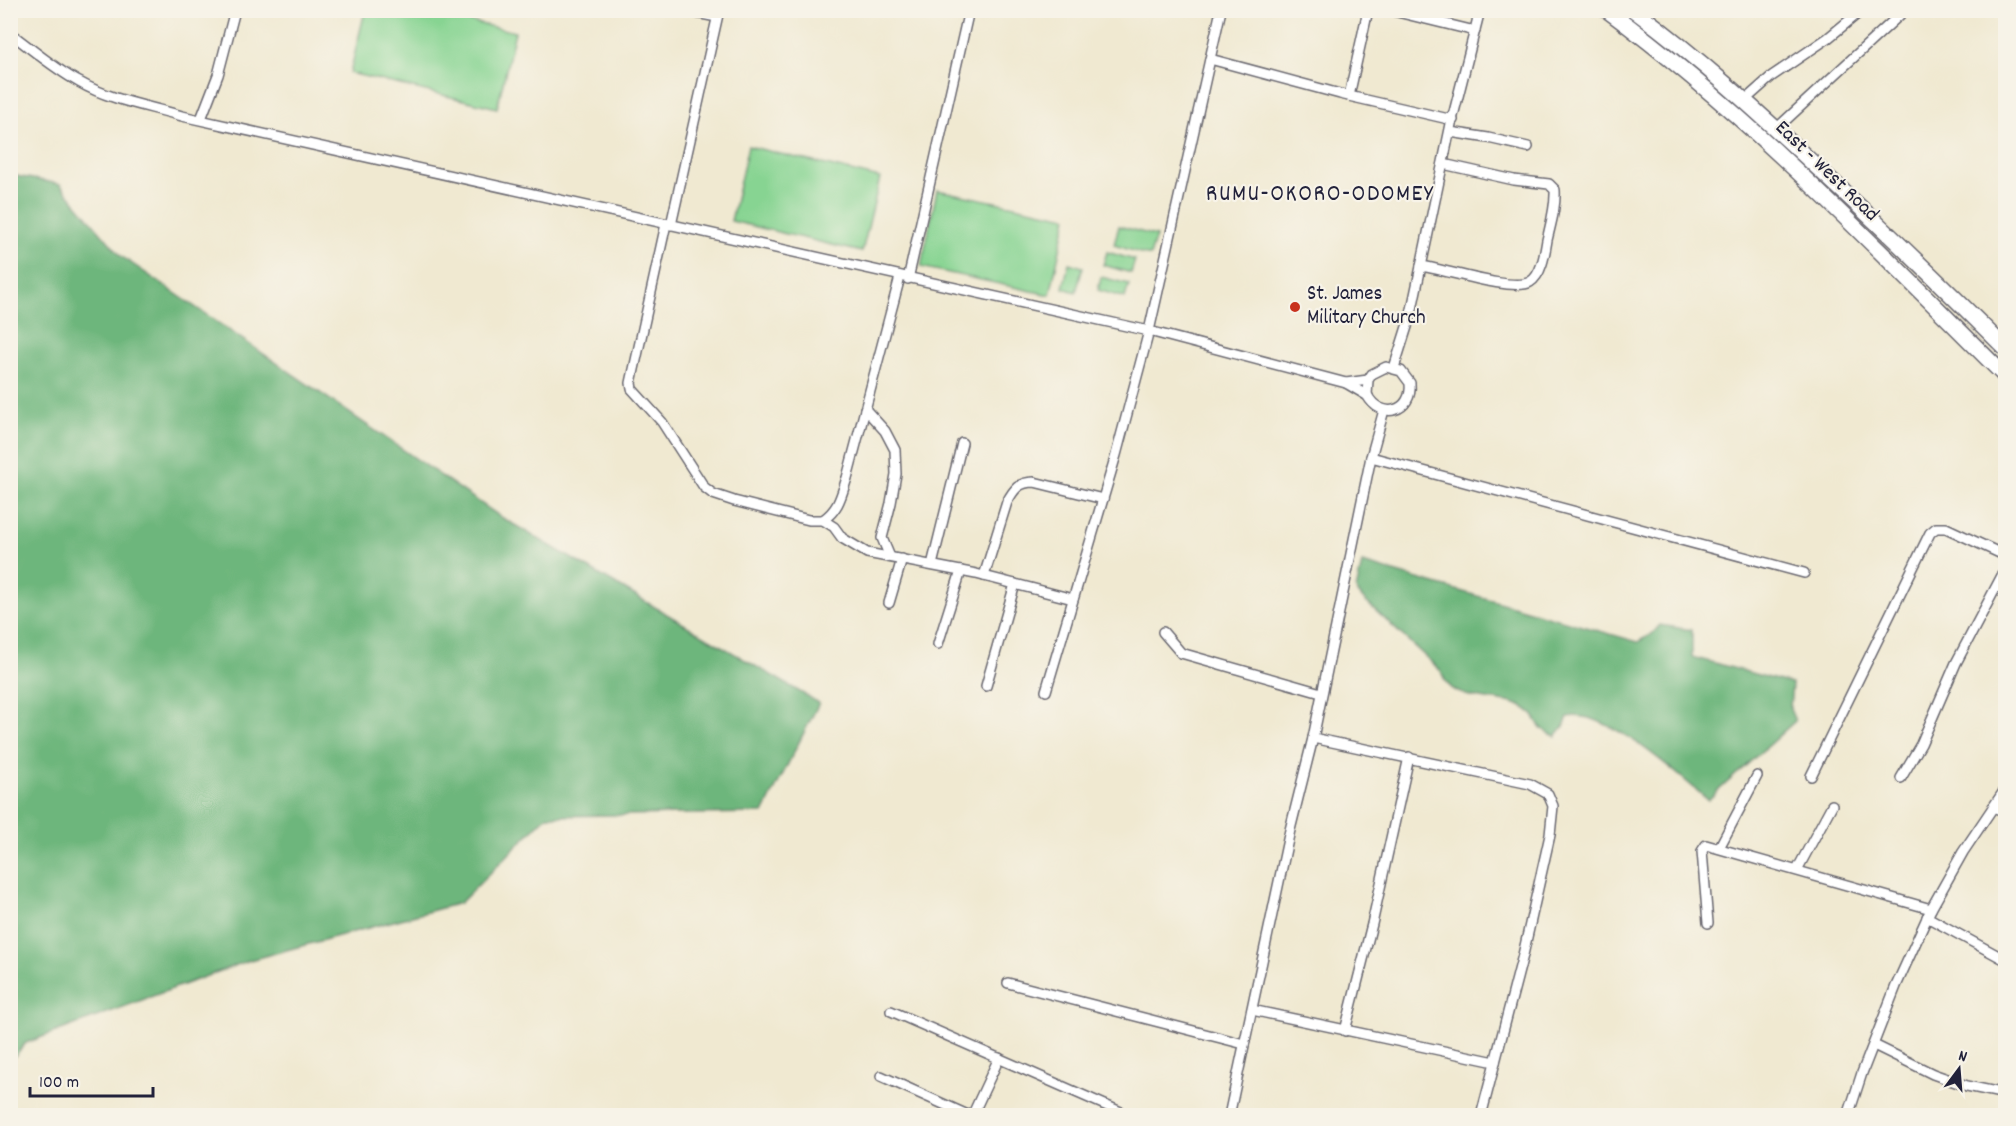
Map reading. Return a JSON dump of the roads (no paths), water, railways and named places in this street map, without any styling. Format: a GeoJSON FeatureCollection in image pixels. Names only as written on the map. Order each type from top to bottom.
{"type":"FeatureCollection","features":[{"type":"Feature","properties":{"kind":"main road","name":"East - West Road"},"geometry":{"type":"LineString","coordinates":[[1607,10],[1677,64],[1778,154],[2006,377]]}},
{"type":"Feature","properties":{"kind":"main road","name":"East - West Road"},"geometry":{"type":"LineString","coordinates":[[1634,10],[1776,129],[1909,252],[2006,349]]}},
{"type":"Feature","properties":{"kind":"street"},"geometry":{"type":"LineString","coordinates":[[201,120],[218,75],[235,10]]}},
{"type":"Feature","properties":{"kind":"street"},"geometry":{"type":"LineString","coordinates":[[681,10],[718,14],[630,383],[632,389],[662,422],[696,477],[713,494],[809,520],[823,520],[834,527],[842,538],[867,553],[984,576],[1073,599]]}},
{"type":"Feature","properties":{"kind":"street"},"geometry":{"type":"LineString","coordinates":[[823,520],[838,506],[904,278],[969,10]]}},
{"type":"Feature","properties":{"kind":"street"},"geometry":{"type":"LineString","coordinates":[[1046,691],[1103,499],[1149,332],[1221,10]]}},
{"type":"Feature","properties":{"kind":"street"},"geometry":{"type":"LineString","coordinates":[[1349,96],[1368,10]]}},
{"type":"Feature","properties":{"kind":"street"},"geometry":{"type":"LineString","coordinates":[[1389,10],[1475,31]]}},
{"type":"Feature","properties":{"kind":"street"},"geometry":{"type":"LineString","coordinates":[[1394,368],[1411,314],[1450,132],[1480,10]]}},
{"type":"Feature","properties":{"kind":"street"},"geometry":{"type":"LineString","coordinates":[[1744,101],[1772,76],[1828,38],[1862,10]]}},
{"type":"Feature","properties":{"kind":"street"},"geometry":{"type":"LineString","coordinates":[[1776,129],[1905,10]]}},
{"type":"Feature","properties":{"kind":"street"},"geometry":{"type":"LineString","coordinates":[[10,33],[80,83],[105,94],[201,120],[1149,332],[1346,382],[1368,396],[1376,407],[1383,410],[1398,409],[1409,398],[1411,390],[1406,376],[1394,368],[1379,369],[1368,380],[1366,388],[1368,396]]}},
{"type":"Feature","properties":{"kind":"street"},"geometry":{"type":"LineString","coordinates":[[1210,59],[1349,96],[1453,120]]}},
{"type":"Feature","properties":{"kind":"street"},"geometry":{"type":"LineString","coordinates":[[1450,132],[1528,147]]}},
{"type":"Feature","properties":{"kind":"street"},"geometry":{"type":"LineString","coordinates":[[1421,266],[1514,285],[1530,282],[1538,274],[1556,199],[1555,190],[1549,184],[1514,180],[1443,164]]}},
{"type":"Feature","properties":{"kind":"street"},"geometry":{"type":"LineString","coordinates":[[1346,382],[1368,380]]}},
{"type":"Feature","properties":{"kind":"street"},"geometry":{"type":"LineString","coordinates":[[865,409],[885,431],[895,450],[896,474],[882,538],[890,557]]}},
{"type":"Feature","properties":{"kind":"street"},"geometry":{"type":"LineString","coordinates":[[1229,1116],[1290,830],[1313,738],[1371,456],[1383,410]]}},
{"type":"Feature","properties":{"kind":"street"},"geometry":{"type":"LineString","coordinates":[[932,565],[962,443]]}},
{"type":"Feature","properties":{"kind":"street"},"geometry":{"type":"LineString","coordinates":[[1371,456],[1804,573]]}},
{"type":"Feature","properties":{"kind":"street"},"geometry":{"type":"LineString","coordinates":[[984,576],[1007,502],[1013,491],[1024,482],[1034,482],[1103,499]]}},
{"type":"Feature","properties":{"kind":"street"},"geometry":{"type":"LineString","coordinates":[[1811,776],[1930,533],[1936,528],[1946,528],[2006,556]]}},
{"type":"Feature","properties":{"kind":"street"},"geometry":{"type":"LineString","coordinates":[[889,603],[902,559]]}},
{"type":"Feature","properties":{"kind":"street"},"geometry":{"type":"LineString","coordinates":[[1901,778],[1921,744],[1956,663],[2006,568]]}},
{"type":"Feature","properties":{"kind":"street"},"geometry":{"type":"LineString","coordinates":[[938,644],[961,571]]}},
{"type":"Feature","properties":{"kind":"street"},"geometry":{"type":"LineString","coordinates":[[986,686],[1015,584]]}},
{"type":"Feature","properties":{"kind":"street"},"geometry":{"type":"LineString","coordinates":[[1163,632],[1181,653],[1321,693]]}},
{"type":"Feature","properties":{"kind":"street"},"geometry":{"type":"LineString","coordinates":[[1313,738],[1530,784],[1548,794],[1552,806],[1551,835],[1523,955],[1481,1116]]}},
{"type":"Feature","properties":{"kind":"street"},"geometry":{"type":"LineString","coordinates":[[1345,1031],[1372,924],[1409,757]]}},
{"type":"Feature","properties":{"kind":"street"},"geometry":{"type":"LineString","coordinates":[[1719,848],[1757,776]]}},
{"type":"Feature","properties":{"kind":"street"},"geometry":{"type":"LineString","coordinates":[[1850,1116],[1856,1090],[1896,986],[1929,913],[1963,852],[2006,788]]}},
{"type":"Feature","properties":{"kind":"street"},"geometry":{"type":"LineString","coordinates":[[1797,870],[1832,806]]}},
{"type":"Feature","properties":{"kind":"street"},"geometry":{"type":"LineString","coordinates":[[1993,807],[2006,812]]}},
{"type":"Feature","properties":{"kind":"street"},"geometry":{"type":"LineString","coordinates":[[1708,923],[1703,849],[1706,845],[1797,870],[1929,913],[2002,958],[2006,958]]}},
{"type":"Feature","properties":{"kind":"street"},"geometry":{"type":"LineString","coordinates":[[1008,984],[1245,1044]]}},
{"type":"Feature","properties":{"kind":"street"},"geometry":{"type":"LineString","coordinates":[[1252,1010],[1495,1062]]}},
{"type":"Feature","properties":{"kind":"street"},"geometry":{"type":"LineString","coordinates":[[891,1011],[1130,1116]]}},
{"type":"Feature","properties":{"kind":"street"},"geometry":{"type":"LineString","coordinates":[[1874,1045],[1933,1074],[1967,1086],[2006,1094]]}},
{"type":"Feature","properties":{"kind":"street"},"geometry":{"type":"LineString","coordinates":[[881,1076],[971,1116],[999,1058]]}},
{"type":"Feature","properties":{"kind":"place","name":"St. James Military Church"},"geometry":{"type":"Point","coordinates":[1295,307]}},
{"type":"Feature","properties":{"kind":"district","name":"RUMU-OKORO-ODOMEY"},"geometry":{"type":"Point","coordinates":[1320,195]}}]}
